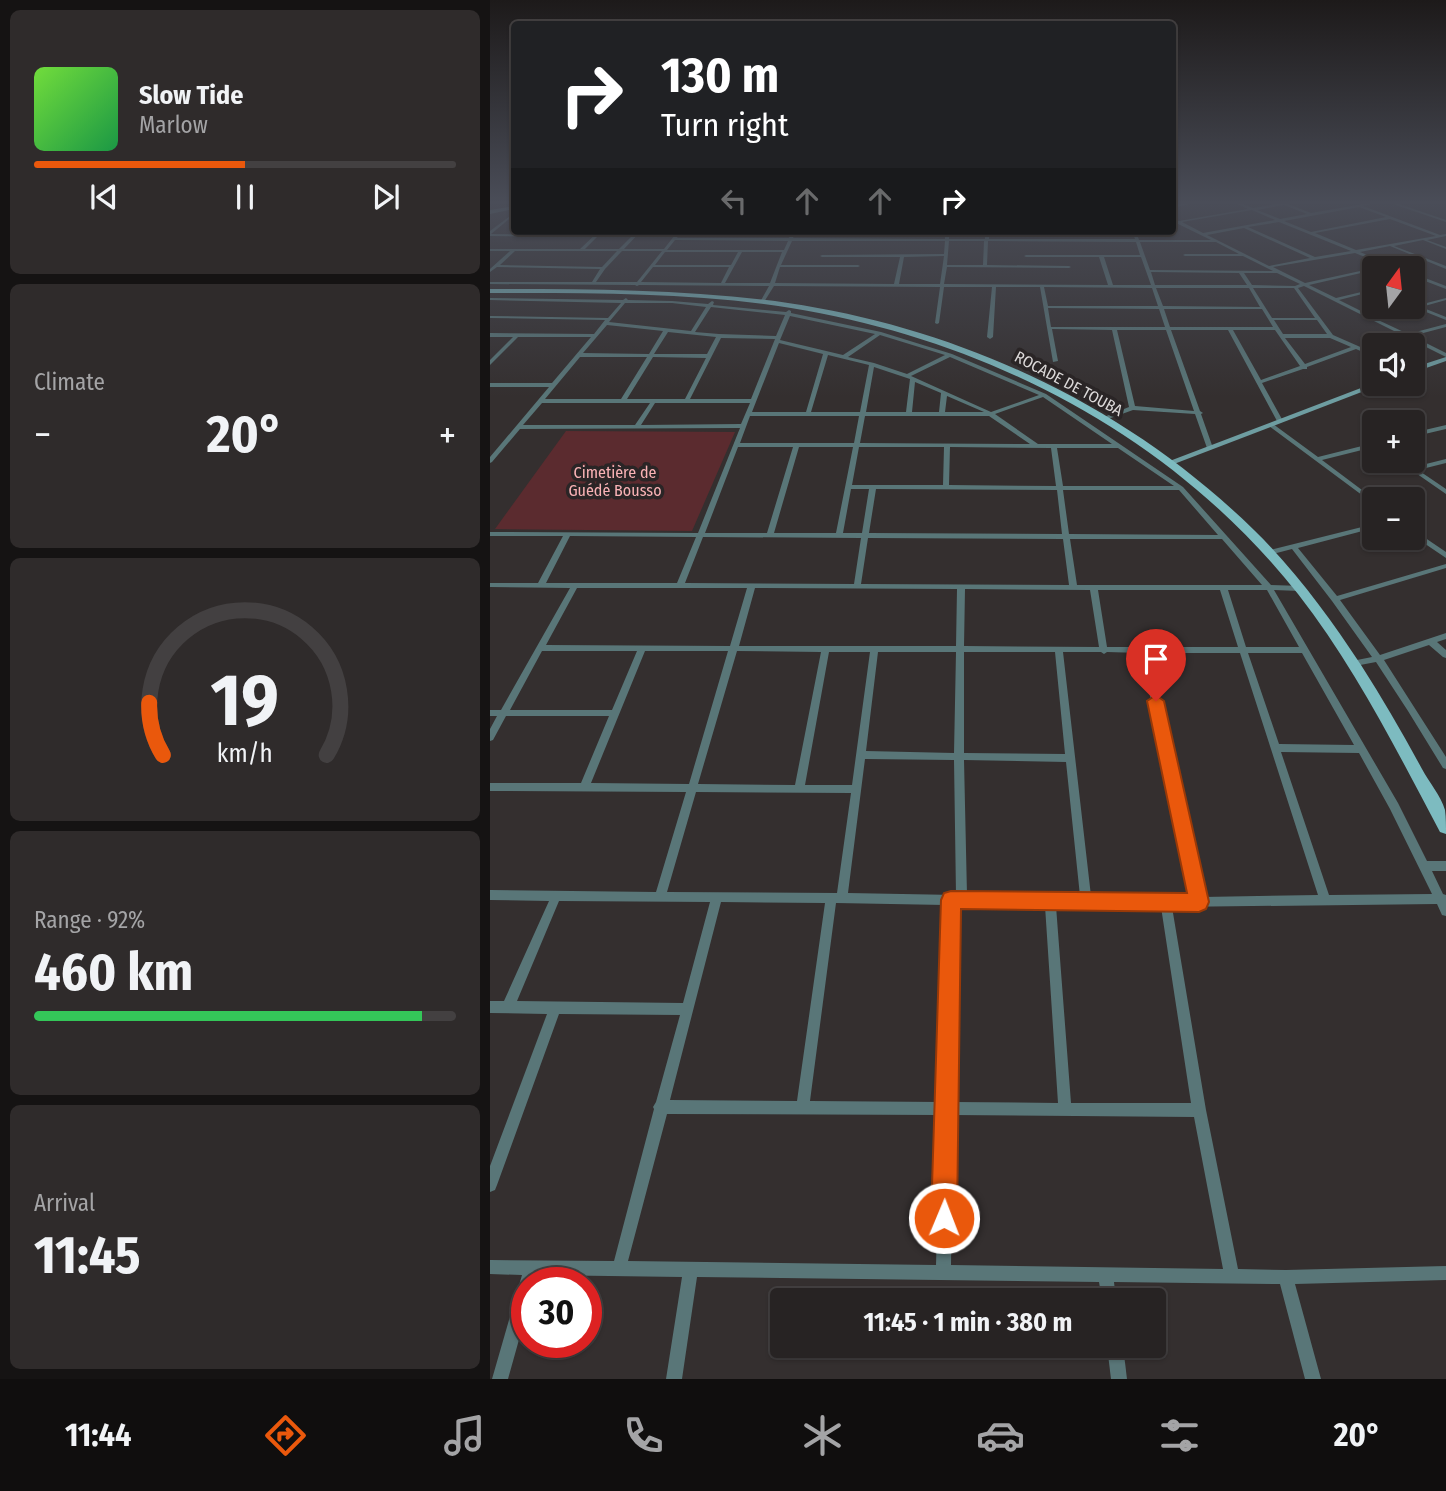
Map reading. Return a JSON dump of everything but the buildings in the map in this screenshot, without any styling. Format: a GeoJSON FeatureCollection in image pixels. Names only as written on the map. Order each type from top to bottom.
{"type":"FeatureCollection","features":[{"type":"Feature","properties":{"kind":"main road","name":"ROCADE DE TOUBA"},"geometry":{"type":"LineString","coordinates":[[492,293],[631,292],[713,301],[762,302],[790,310],[856,319],[939,341],[1031,378],[1106,418],[1208,491],[1300,589],[1354,663],[1446,827]]}},
{"type":"Feature","properties":{"kind":"street"},"geometry":{"type":"LineString","coordinates":[[593,284],[603,268]]}},
{"type":"Feature","properties":{"kind":"street"},"geometry":{"type":"LineString","coordinates":[[490,461],[650,268]]}},
{"type":"Feature","properties":{"kind":"street"},"geometry":{"type":"LineString","coordinates":[[722,285],[729,268]]}},
{"type":"Feature","properties":{"kind":"street"},"geometry":{"type":"LineString","coordinates":[[762,302],[777,268]]}},
{"type":"Feature","properties":{"kind":"street"},"geometry":{"type":"LineString","coordinates":[[852,285],[857,268]]}},
{"type":"Feature","properties":{"kind":"street"},"geometry":{"type":"LineString","coordinates":[[895,286],[899,268]]}},
{"type":"Feature","properties":{"kind":"street"},"geometry":{"type":"LineString","coordinates":[[937,323],[944,268]]}},
{"type":"Feature","properties":{"kind":"street"},"geometry":{"type":"LineString","coordinates":[[1069,268],[1073,286]]}},
{"type":"Feature","properties":{"kind":"street"},"geometry":{"type":"LineString","coordinates":[[1105,268],[1111,286]]}},
{"type":"Feature","properties":{"kind":"street"},"geometry":{"type":"LineString","coordinates":[[1271,268],[1362,313]]}},
{"type":"Feature","properties":{"kind":"street"},"geometry":{"type":"LineString","coordinates":[[1210,448],[1200,413],[1148,271],[1278,272]]}},
{"type":"Feature","properties":{"kind":"street"},"geometry":{"type":"LineString","coordinates":[[492,293],[593,284],[631,292],[722,285],[1296,287],[1362,271]]}},
{"type":"Feature","properties":{"kind":"street"},"geometry":{"type":"LineString","coordinates":[[1241,272],[1281,336],[1305,368]]}},
{"type":"Feature","properties":{"kind":"street"},"geometry":{"type":"LineString","coordinates":[[1425,279],[1446,288]]}},
{"type":"Feature","properties":{"kind":"street"},"geometry":{"type":"LineString","coordinates":[[990,337],[994,286]]}},
{"type":"Feature","properties":{"kind":"street"},"geometry":{"type":"LineString","coordinates":[[1042,286],[1055,361]]}},
{"type":"Feature","properties":{"kind":"street"},"geometry":{"type":"LineString","coordinates":[[1296,287],[1331,336]]}},
{"type":"Feature","properties":{"kind":"street"},"geometry":{"type":"LineString","coordinates":[[1335,300],[1362,293]]}},
{"type":"Feature","properties":{"kind":"street"},"geometry":{"type":"LineString","coordinates":[[1425,304],[1446,299]]}},
{"type":"Feature","properties":{"kind":"street"},"geometry":{"type":"LineString","coordinates":[[692,333],[713,301],[790,310],[950,355],[1044,395],[1181,488],[1269,588],[1394,806],[1443,899],[1446,911]]}},
{"type":"Feature","properties":{"kind":"street"},"geometry":{"type":"LineString","coordinates":[[1046,307],[1264,308]]}},
{"type":"Feature","properties":{"kind":"street"},"geometry":{"type":"LineString","coordinates":[[680,586],[790,310]]}},
{"type":"Feature","properties":{"kind":"street"},"geometry":{"type":"LineString","coordinates":[[1425,310],[1446,319]]}},
{"type":"Feature","properties":{"kind":"street"},"geometry":{"type":"LineString","coordinates":[[490,317],[607,321],[667,331],[778,340],[872,364],[910,378],[990,414],[1037,446]]}},
{"type":"Feature","properties":{"kind":"street"},"geometry":{"type":"LineString","coordinates":[[1271,319],[1319,319]]}},
{"type":"Feature","properties":{"kind":"street"},"geometry":{"type":"LineString","coordinates":[[1375,319],[1401,333]]}},
{"type":"Feature","properties":{"kind":"street"},"geometry":{"type":"LineString","coordinates":[[1418,333],[1446,325]]}},
{"type":"Feature","properties":{"kind":"street"},"geometry":{"type":"LineString","coordinates":[[1050,328],[1277,329]]}},
{"type":"Feature","properties":{"kind":"street"},"geometry":{"type":"LineString","coordinates":[[1114,328],[1132,408]]}},
{"type":"Feature","properties":{"kind":"street"},"geometry":{"type":"LineString","coordinates":[[1230,329],[1261,382],[1275,423],[1362,493]]}},
{"type":"Feature","properties":{"kind":"street"},"geometry":{"type":"LineString","coordinates":[[623,401],[667,331]]}},
{"type":"Feature","properties":{"kind":"street"},"geometry":{"type":"LineString","coordinates":[[844,357],[879,333]]}},
{"type":"Feature","properties":{"kind":"street"},"geometry":{"type":"LineString","coordinates":[[490,335],[595,336]]}},
{"type":"Feature","properties":{"kind":"street"},"geometry":{"type":"LineString","coordinates":[[490,363],[517,335]]}},
{"type":"Feature","properties":{"kind":"street"},"geometry":{"type":"LineString","coordinates":[[686,402],[719,336]]}},
{"type":"Feature","properties":{"kind":"street"},"geometry":{"type":"LineString","coordinates":[[1281,336],[1331,336],[1362,350]]}},
{"type":"Feature","properties":{"kind":"street"},"geometry":{"type":"LineString","coordinates":[[1425,346],[1446,357]]}},
{"type":"Feature","properties":{"kind":"street"},"geometry":{"type":"LineString","coordinates":[[1261,382],[1356,347]]}},
{"type":"Feature","properties":{"kind":"street"},"geometry":{"type":"LineString","coordinates":[[808,414],[827,352]]}},
{"type":"Feature","properties":{"kind":"street"},"geometry":{"type":"LineString","coordinates":[[579,355],[707,356]]}},
{"type":"Feature","properties":{"kind":"street"},"geometry":{"type":"LineString","coordinates":[[910,378],[950,355]]}},
{"type":"Feature","properties":{"kind":"street"},"geometry":{"type":"LineString","coordinates":[[1425,366],[1446,357]]}},
{"type":"Feature","properties":{"kind":"street"},"geometry":{"type":"LineString","coordinates":[[839,536],[872,364]]}},
{"type":"Feature","properties":{"kind":"street"},"geometry":{"type":"LineString","coordinates":[[909,414],[910,378]]}},
{"type":"Feature","properties":{"kind":"street"},"geometry":{"type":"LineString","coordinates":[[490,385],[554,385]]}},
{"type":"Feature","properties":{"kind":"street"},"geometry":{"type":"LineString","coordinates":[[1171,463],[1362,390]]}},
{"type":"Feature","properties":{"kind":"street"},"geometry":{"type":"LineString","coordinates":[[942,414],[944,393]]}},
{"type":"Feature","properties":{"kind":"street"},"geometry":{"type":"LineString","coordinates":[[749,414],[990,414],[1044,395]]}},
{"type":"Feature","properties":{"kind":"street"},"geometry":{"type":"LineString","coordinates":[[540,401],[754,401]]}},
{"type":"Feature","properties":{"kind":"street"},"geometry":{"type":"LineString","coordinates":[[637,426],[653,402]]}},
{"type":"Feature","properties":{"kind":"street"},"geometry":{"type":"LineString","coordinates":[[1106,418],[1132,408],[1200,413]]}},
{"type":"Feature","properties":{"kind":"street"},"geometry":{"type":"LineString","coordinates":[[518,427],[744,426]]}},
{"type":"Feature","properties":{"kind":"street"},"geometry":{"type":"LineString","coordinates":[[1425,432],[1446,427]]}},
{"type":"Feature","properties":{"kind":"street"},"geometry":{"type":"LineString","coordinates":[[736,445],[1118,446]]}},
{"type":"Feature","properties":{"kind":"street"},"geometry":{"type":"LineString","coordinates":[[770,535],[797,445]]}},
{"type":"Feature","properties":{"kind":"street"},"geometry":{"type":"LineString","coordinates":[[946,487],[947,446]]}},
{"type":"Feature","properties":{"kind":"street"},"geometry":{"type":"LineString","coordinates":[[1054,446],[1073,587]]}},
{"type":"Feature","properties":{"kind":"street"},"geometry":{"type":"LineString","coordinates":[[1317,459],[1362,448]]}},
{"type":"Feature","properties":{"kind":"street"},"geometry":{"type":"LineString","coordinates":[[1425,466],[1446,461]]}},
{"type":"Feature","properties":{"kind":"street"},"geometry":{"type":"LineString","coordinates":[[1419,473],[1446,492]]}},
{"type":"Feature","properties":{"kind":"street"},"geometry":{"type":"LineString","coordinates":[[848,487],[1181,488]]}},
{"type":"Feature","properties":{"kind":"street"},"geometry":{"type":"LineString","coordinates":[[857,587],[873,487]]}},
{"type":"Feature","properties":{"kind":"street"},"geometry":{"type":"LineString","coordinates":[[1269,553],[1362,529]]}},
{"type":"Feature","properties":{"kind":"street"},"geometry":{"type":"LineString","coordinates":[[490,534],[1223,537]]}},
{"type":"Feature","properties":{"kind":"street"},"geometry":{"type":"LineString","coordinates":[[541,586],[567,535]]}},
{"type":"Feature","properties":{"kind":"street"},"geometry":{"type":"LineString","coordinates":[[1425,541],[1446,556]]}},
{"type":"Feature","properties":{"kind":"street"},"geometry":{"type":"LineString","coordinates":[[1294,547],[1336,599],[1378,659],[1446,765]]}},
{"type":"Feature","properties":{"kind":"street"},"geometry":{"type":"LineString","coordinates":[[1336,599],[1446,566]]}},
{"type":"Feature","properties":{"kind":"street"},"geometry":{"type":"LineString","coordinates":[[490,585],[1300,589]]}},
{"type":"Feature","properties":{"kind":"street"},"geometry":{"type":"LineString","coordinates":[[490,737],[575,586]]}},
{"type":"Feature","properties":{"kind":"street"},"geometry":{"type":"LineString","coordinates":[[660,897],[752,586]]}},
{"type":"Feature","properties":{"kind":"street"},"geometry":{"type":"LineString","coordinates":[[943,1273],[946,1109],[956,900],[961,587]]}},
{"type":"Feature","properties":{"kind":"street"},"geometry":{"type":"LineString","coordinates":[[1094,588],[1104,651]]}},
{"type":"Feature","properties":{"kind":"street"},"geometry":{"type":"LineString","coordinates":[[1223,588],[1325,901]]}},
{"type":"Feature","properties":{"kind":"street"},"geometry":{"type":"LineString","coordinates":[[1354,663],[1378,659],[1446,636]]}},
{"type":"Feature","properties":{"kind":"street"},"geometry":{"type":"LineString","coordinates":[[1430,641],[1446,655]]}},
{"type":"Feature","properties":{"kind":"street"},"geometry":{"type":"LineString","coordinates":[[540,648],[1244,652],[1304,650]]}},
{"type":"Feature","properties":{"kind":"street"},"geometry":{"type":"LineString","coordinates":[[584,788],[642,649]]}},
{"type":"Feature","properties":{"kind":"street"},"geometry":{"type":"LineString","coordinates":[[799,789],[825,650]]}},
{"type":"Feature","properties":{"kind":"street"},"geometry":{"type":"LineString","coordinates":[[803,1108],[836,899],[857,789],[874,650]]}},
{"type":"Feature","properties":{"kind":"street"},"geometry":{"type":"LineString","coordinates":[[1059,650],[1086,901]]}},
{"type":"Feature","properties":{"kind":"street"},"geometry":{"type":"LineString","coordinates":[[1145,651],[1199,902]]}},
{"type":"Feature","properties":{"kind":"street"},"geometry":{"type":"LineString","coordinates":[[490,713],[615,713]]}},
{"type":"Feature","properties":{"kind":"street"},"geometry":{"type":"LineString","coordinates":[[1275,748],[1361,749]]}},
{"type":"Feature","properties":{"kind":"street"},"geometry":{"type":"LineString","coordinates":[[861,755],[1070,758]]}},
{"type":"Feature","properties":{"kind":"street"},"geometry":{"type":"LineString","coordinates":[[490,787],[857,789]]}},
{"type":"Feature","properties":{"kind":"street"},"geometry":{"type":"LineString","coordinates":[[1424,866],[1446,866]]}},
{"type":"Feature","properties":{"kind":"street"},"geometry":{"type":"LineString","coordinates":[[490,895],[1166,902],[1443,899]]}},
{"type":"Feature","properties":{"kind":"street"},"geometry":{"type":"LineString","coordinates":[[508,1007],[556,896]]}},
{"type":"Feature","properties":{"kind":"street"},"geometry":{"type":"LineString","coordinates":[[619,1269],[717,897]]}},
{"type":"Feature","properties":{"kind":"street"},"geometry":{"type":"LineString","coordinates":[[1049,901],[1065,1109]]}},
{"type":"Feature","properties":{"kind":"street"},"geometry":{"type":"LineString","coordinates":[[1166,902],[1199,1110],[1232,1276]]}},
{"type":"Feature","properties":{"kind":"street"},"geometry":{"type":"LineString","coordinates":[[490,1007],[686,1009]]}},
{"type":"Feature","properties":{"kind":"street"},"geometry":{"type":"LineString","coordinates":[[490,1185],[555,1007]]}},
{"type":"Feature","properties":{"kind":"street"},"geometry":{"type":"LineString","coordinates":[[660,1107],[1199,1110]]}},
{"type":"Feature","properties":{"kind":"street"},"geometry":{"type":"LineString","coordinates":[[490,1267],[511,1268]]}},
{"type":"Feature","properties":{"kind":"street"},"geometry":{"type":"LineString","coordinates":[[602,1269],[1286,1277],[1446,1273]]}},
{"type":"Feature","properties":{"kind":"street"},"geometry":{"type":"LineString","coordinates":[[674,1379],[691,1270]]}},
{"type":"Feature","properties":{"kind":"street"},"geometry":{"type":"LineString","coordinates":[[1106,1275],[1108,1288]]}},
{"type":"Feature","properties":{"kind":"street"},"geometry":{"type":"LineString","coordinates":[[1286,1277],[1313,1379]]}},
{"type":"Feature","properties":{"kind":"street"},"geometry":{"type":"LineString","coordinates":[[500,1379],[511,1338]]}},
{"type":"Feature","properties":{"kind":"street"},"geometry":{"type":"LineString","coordinates":[[1116,1358],[1119,1379]]}},
{"type":"Feature","properties":{"kind":"green space","name":"Cimetière de Guédé Bousso"},"geometry":{"type":"Polygon","coordinates":[[[566,431],[735,432],[692,531],[495,529],[566,431]]]}},
{"type":"Feature","properties":{"kind":"route"},"geometry":{"type":"LineString","coordinates":[[944,1218],[951,900],[1199,902],[1156,701]]}}]}
